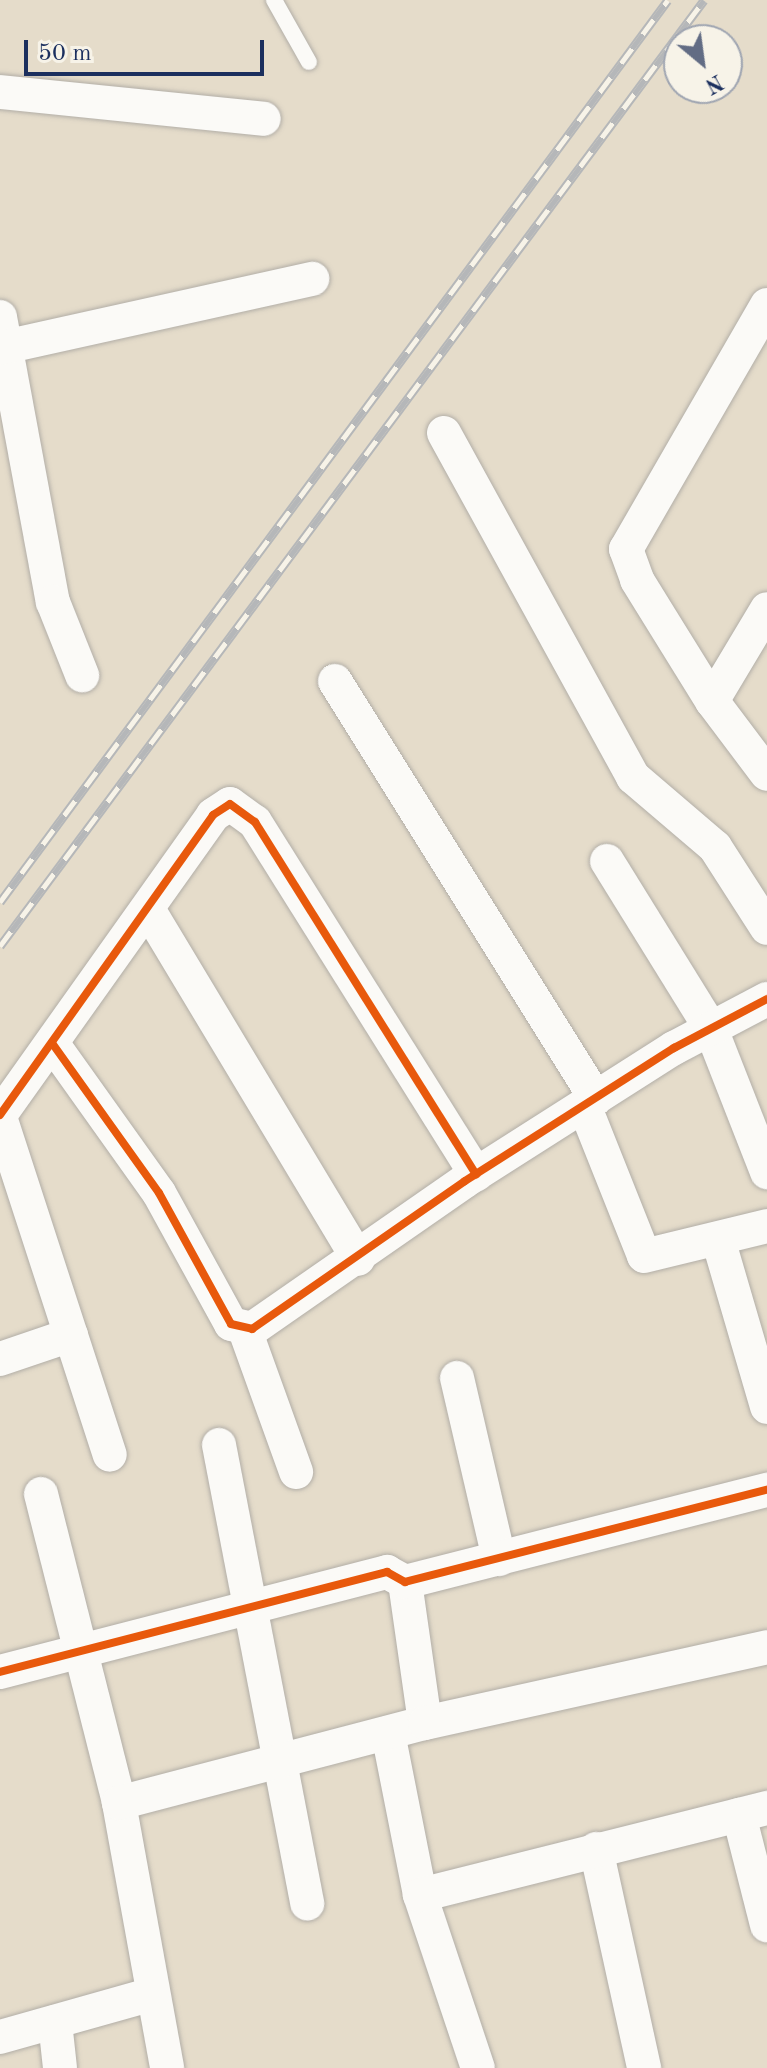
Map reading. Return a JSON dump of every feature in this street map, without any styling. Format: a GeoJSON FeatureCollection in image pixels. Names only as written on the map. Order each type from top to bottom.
{"type":"FeatureCollection","features":[{"type":"Feature","properties":{"kind":"street"},"geometry":{"type":"LineString","coordinates":[[0,92],[264,119]]}},
{"type":"Feature","properties":{"kind":"street"},"geometry":{"type":"LineString","coordinates":[[82,675],[53,602],[2,337],[312,279]]}},
{"type":"Feature","properties":{"kind":"street"},"geometry":{"type":"LineString","coordinates":[[767,305],[626,549],[637,580],[712,701],[767,774]]}},
{"type":"Feature","properties":{"kind":"street"},"geometry":{"type":"LineString","coordinates":[[444,433],[633,777],[715,847],[767,928]]}},
{"type":"Feature","properties":{"kind":"street"},"geometry":{"type":"LineString","coordinates":[[712,701],[767,609]]}},
{"type":"Feature","properties":{"kind":"street"},"geometry":{"type":"LineString","coordinates":[[335,681],[590,1102],[638,1250],[654,1257],[767,1226]]}},
{"type":"Feature","properties":{"kind":"street"},"geometry":{"type":"LineString","coordinates":[[110,1455],[0,1116],[213,815],[230,804],[242,810],[476,1174]]}},
{"type":"Feature","properties":{"kind":"street"},"geometry":{"type":"LineString","coordinates":[[607,861],[711,1029],[767,1172]]}},
{"type":"Feature","properties":{"kind":"street"},"geometry":{"type":"LineString","coordinates":[[148,909],[358,1259]]}},
{"type":"Feature","properties":{"kind":"street"},"geometry":{"type":"LineString","coordinates":[[52,1043],[159,1193],[231,1324],[245,1330],[272,1322],[476,1174],[711,1029],[767,999]]}},
{"type":"Feature","properties":{"kind":"street"},"geometry":{"type":"LineString","coordinates":[[718,1239],[767,1407]]}},
{"type":"Feature","properties":{"kind":"street"},"geometry":{"type":"LineString","coordinates":[[245,1330],[296,1472]]}},
{"type":"Feature","properties":{"kind":"street"},"geometry":{"type":"LineString","coordinates":[[0,1359],[71,1335]]}},
{"type":"Feature","properties":{"kind":"street"},"geometry":{"type":"LineString","coordinates":[[457,1378],[499,1559]]}},
{"type":"Feature","properties":{"kind":"street"},"geometry":{"type":"LineString","coordinates":[[219,1445],[256,1611],[307,1904]]}},
{"type":"Feature","properties":{"kind":"street"},"geometry":{"type":"LineString","coordinates":[[0,1672],[256,1611],[387,1572],[405,1582],[767,1490]]}},
{"type":"Feature","properties":{"kind":"street"},"geometry":{"type":"LineString","coordinates":[[41,1494],[119,1803],[167,2068]]}},
{"type":"Feature","properties":{"kind":"street"},"geometry":{"type":"LineString","coordinates":[[405,1582],[425,1723]]}},
{"type":"Feature","properties":{"kind":"street"},"geometry":{"type":"LineString","coordinates":[[119,1803],[425,1723],[767,1647]]}},
{"type":"Feature","properties":{"kind":"street"},"geometry":{"type":"LineString","coordinates":[[388,1733],[420,1895],[478,2068]]}},
{"type":"Feature","properties":{"kind":"street"},"geometry":{"type":"LineString","coordinates":[[420,1895],[753,1811],[767,1925]]}},
{"type":"Feature","properties":{"kind":"street"},"geometry":{"type":"LineString","coordinates":[[596,1849],[644,2068]]}},
{"type":"Feature","properties":{"kind":"street"},"geometry":{"type":"LineString","coordinates":[[0,2037],[153,1994]]}},
{"type":"Feature","properties":{"kind":"street"},"geometry":{"type":"LineString","coordinates":[[55,2022],[60,2068]]}},
{"type":"Feature","properties":{"kind":"lane"},"geometry":{"type":"LineString","coordinates":[[274,0],[309,62]]}},
{"type":"Feature","properties":{"kind":"railway"},"geometry":{"type":"LineString","coordinates":[[0,902],[668,0]]}},
{"type":"Feature","properties":{"kind":"railway"},"geometry":{"type":"LineString","coordinates":[[0,946],[704,0]]}},
{"type":"Feature","properties":{"kind":"cycle path"},"geometry":{"type":"LineString","coordinates":[[0,1115],[213,815],[230,804],[255,822],[476,1174]]}},
{"type":"Feature","properties":{"kind":"cycle path"},"geometry":{"type":"LineString","coordinates":[[52,1043],[159,1193],[231,1324],[252,1329],[465,1181],[674,1048],[767,999]]}},
{"type":"Feature","properties":{"kind":"cycle path"},"geometry":{"type":"LineString","coordinates":[[0,1672],[387,1572],[405,1582],[767,1490]]}}]}
